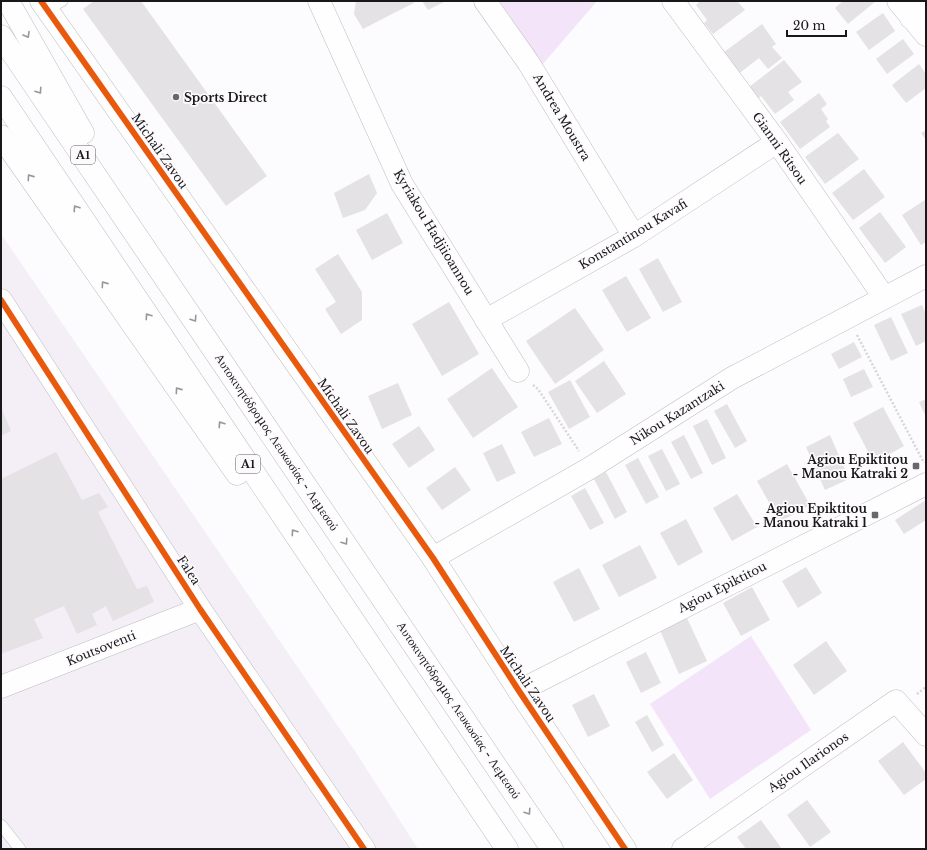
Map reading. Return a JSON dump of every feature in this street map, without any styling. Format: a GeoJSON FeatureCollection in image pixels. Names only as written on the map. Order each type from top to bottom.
{"type":"FeatureCollection","features":[{"type":"Feature","properties":{"kind":"main road"},"geometry":{"type":"LineString","coordinates":[[8,1],[164,275]]}},
{"type":"Feature","properties":{"kind":"main road","name":"Kyriakou Hadjiioannou"},"geometry":{"type":"LineString","coordinates":[[319,1],[402,184],[518,371]]}},
{"type":"Feature","properties":{"kind":"main road","name":"Andrea Moustra"},"geometry":{"type":"LineString","coordinates":[[485,1],[528,62],[634,236]]}},
{"type":"Feature","properties":{"kind":"main road","name":"Gianni Ritsou"},"geometry":{"type":"LineString","coordinates":[[673,1],[777,142],[884,297]]}},
{"type":"Feature","properties":{"kind":"main road"},"geometry":{"type":"LineString","coordinates":[[898,1],[926,35]]}},
{"type":"Feature","properties":{"kind":"main road"},"geometry":{"type":"LineString","coordinates":[[911,18],[926,1]]}},
{"type":"Feature","properties":{"kind":"main road","name":"Michali Zavou"},"geometry":{"type":"LineString","coordinates":[[50,4],[433,558],[625,849]]}},
{"type":"Feature","properties":{"kind":"main road","name":"Αυτοκινητόδρομος Λευκωσίας - Λεμεσού"},"geometry":{"type":"LineString","coordinates":[[1,36],[552,849]]}},
{"type":"Feature","properties":{"kind":"main road","name":"A1"},"geometry":{"type":"LineString","coordinates":[[1,97],[507,849]]}},
{"type":"Feature","properties":{"kind":"main road"},"geometry":{"type":"LineString","coordinates":[[1,136],[409,720],[495,831]]}},
{"type":"Feature","properties":{"kind":"main road","name":"Konstantinou Kavafi"},"geometry":{"type":"LineString","coordinates":[[486,320],[634,236],[777,142]]}},
{"type":"Feature","properties":{"kind":"main road","name":"Nikou Kazantzaki"},"geometry":{"type":"LineString","coordinates":[[433,558],[590,468],[732,378],[926,276]]}},
{"type":"Feature","properties":{"kind":"main road","name":"Falea"},"geometry":{"type":"LineString","coordinates":[[1,300],[200,608],[364,849]]}},
{"type":"Feature","properties":{"kind":"main road","name":"Agiou Epiktitou"},"geometry":{"type":"LineString","coordinates":[[519,690],[926,484]]}},
{"type":"Feature","properties":{"kind":"main road","name":"Koutsoventi"},"geometry":{"type":"LineString","coordinates":[[1,687],[200,608]]}},
{"type":"Feature","properties":{"kind":"main road","name":"Agiou Ilarionos"},"geometry":{"type":"LineString","coordinates":[[683,849],[896,700],[926,735]]}},
{"type":"Feature","properties":{"kind":"lane"},"geometry":{"type":"LineString","coordinates":[[1,825],[20,849]]}},
{"type":"Feature","properties":{"kind":"path"},"geometry":{"type":"LineString","coordinates":[[848,316],[926,468]]}},
{"type":"Feature","properties":{"kind":"path"},"geometry":{"type":"LineString","coordinates":[[518,371],[538,389],[590,468]]}},
{"type":"Feature","properties":{"kind":"shaded area"},"geometry":{"type":"Polygon","coordinates":[[[499,1],[597,1],[542,65],[499,1]]]}},
{"type":"Feature","properties":{"kind":"shaded area"},"geometry":{"type":"Polygon","coordinates":[[[1,234],[353,748],[418,849],[1,849],[1,234]]]}},
{"type":"Feature","properties":{"kind":"shaded area"},"geometry":{"type":"Polygon","coordinates":[[[751,636],[811,730],[710,799],[650,704],[751,636]]]}},
{"type":"Feature","properties":{"kind":"building"},"geometry":{"type":"Polygon","coordinates":[[[94,1],[141,1],[267,176],[226,206],[83,9],[94,1]]]}},
{"type":"Feature","properties":{"kind":"building"},"geometry":{"type":"Polygon","coordinates":[[[356,1],[413,1],[414,3],[363,29],[354,14],[356,1]]]}},
{"type":"Feature","properties":{"kind":"building"},"geometry":{"type":"Polygon","coordinates":[[[422,1],[446,1],[428,10],[422,1]]]}},
{"type":"Feature","properties":{"kind":"building"},"geometry":{"type":"Polygon","coordinates":[[[700,1],[737,1],[745,10],[713,34],[704,23],[707,20],[696,5],[700,1]]]}},
{"type":"Feature","properties":{"kind":"building"},"geometry":{"type":"Polygon","coordinates":[[[843,1],[876,1],[848,24],[835,8],[843,1]]]}},
{"type":"Feature","properties":{"kind":"building"},"geometry":{"type":"Polygon","coordinates":[[[883,13],[895,31],[869,50],[856,32],[883,13]]]}},
{"type":"Feature","properties":{"kind":"building"},"geometry":{"type":"Polygon","coordinates":[[[762,24],[776,44],[772,47],[782,58],[768,69],[759,58],[737,75],[720,55],[762,24]]]}},
{"type":"Feature","properties":{"kind":"building"},"geometry":{"type":"Polygon","coordinates":[[[903,39],[914,54],[887,74],[876,59],[903,39]]]}},
{"type":"Feature","properties":{"kind":"building"},"geometry":{"type":"Polygon","coordinates":[[[784,60],[802,82],[788,92],[794,100],[775,114],[761,96],[758,99],[749,87],[784,60]]]}},
{"type":"Feature","properties":{"kind":"building"},"geometry":{"type":"Polygon","coordinates":[[[919,64],[926,74],[926,88],[906,103],[892,85],[919,64]]]}},
{"type":"Feature","properties":{"kind":"building"},"geometry":{"type":"Polygon","coordinates":[[[819,93],[827,104],[821,109],[828,119],[826,121],[830,127],[800,149],[780,122],[819,93]]]}},
{"type":"Feature","properties":{"kind":"building"},"geometry":{"type":"Polygon","coordinates":[[[926,130],[926,140],[921,133],[926,130]]]}},
{"type":"Feature","properties":{"kind":"building"},"geometry":{"type":"Polygon","coordinates":[[[838,133],[859,159],[825,184],[805,157],[838,133]]]}},
{"type":"Feature","properties":{"kind":"building"},"geometry":{"type":"Polygon","coordinates":[[[864,169],[885,197],[853,220],[832,193],[864,169]]]}},
{"type":"Feature","properties":{"kind":"building"},"geometry":{"type":"Polygon","coordinates":[[[369,174],[377,193],[365,210],[343,218],[334,193],[369,174]]]}},
{"type":"Feature","properties":{"kind":"building"},"geometry":{"type":"Polygon","coordinates":[[[925,200],[926,242],[921,245],[902,215],[925,200]]]}},
{"type":"Feature","properties":{"kind":"building"},"geometry":{"type":"Polygon","coordinates":[[[880,212],[906,247],[885,263],[859,228],[880,212]]]}},
{"type":"Feature","properties":{"kind":"building"},"geometry":{"type":"Polygon","coordinates":[[[387,213],[403,243],[372,260],[356,230],[387,213]]]}},
{"type":"Feature","properties":{"kind":"building"},"geometry":{"type":"Polygon","coordinates":[[[338,254],[362,292],[362,320],[341,334],[325,309],[336,302],[315,269],[338,254]]]}},
{"type":"Feature","properties":{"kind":"building"},"geometry":{"type":"Polygon","coordinates":[[[658,258],[682,302],[663,312],[639,269],[658,258]]]}},
{"type":"Feature","properties":{"kind":"building"},"geometry":{"type":"Polygon","coordinates":[[[626,276],[651,318],[627,332],[602,290],[626,276]]]}},
{"type":"Feature","properties":{"kind":"building"},"geometry":{"type":"Polygon","coordinates":[[[449,302],[479,354],[442,376],[412,324],[449,302]]]}},
{"type":"Feature","properties":{"kind":"building"},"geometry":{"type":"Polygon","coordinates":[[[922,305],[926,314],[926,341],[916,346],[901,314],[922,305]]]}},
{"type":"Feature","properties":{"kind":"building"},"geometry":{"type":"Polygon","coordinates":[[[575,308],[604,350],[555,384],[526,341],[575,308]]]}},
{"type":"Feature","properties":{"kind":"building"},"geometry":{"type":"Polygon","coordinates":[[[891,317],[908,353],[891,361],[874,325],[891,317]]]}},
{"type":"Feature","properties":{"kind":"building"},"geometry":{"type":"Polygon","coordinates":[[[854,342],[862,357],[839,369],[831,354],[854,342]]]}},
{"type":"Feature","properties":{"kind":"building"},"geometry":{"type":"Polygon","coordinates":[[[604,361],[626,394],[597,413],[575,381],[604,361]]]}},
{"type":"Feature","properties":{"kind":"building"},"geometry":{"type":"Polygon","coordinates":[[[492,368],[518,407],[473,438],[447,399],[492,368]]]}},
{"type":"Feature","properties":{"kind":"building"},"geometry":{"type":"Polygon","coordinates":[[[864,369],[873,387],[851,397],[843,379],[864,369]]]}},
{"type":"Feature","properties":{"kind":"building"},"geometry":{"type":"Polygon","coordinates":[[[570,380],[590,417],[569,429],[548,392],[570,380]]]}},
{"type":"Feature","properties":{"kind":"building"},"geometry":{"type":"Polygon","coordinates":[[[398,383],[412,415],[382,429],[368,396],[398,383]]]}},
{"type":"Feature","properties":{"kind":"building"},"geometry":{"type":"Polygon","coordinates":[[[926,399],[926,417],[919,402],[926,399]]]}},
{"type":"Feature","properties":{"kind":"building"},"geometry":{"type":"Polygon","coordinates":[[[727,404],[747,441],[735,448],[714,411],[727,404]]]}},
{"type":"Feature","properties":{"kind":"building"},"geometry":{"type":"Polygon","coordinates":[[[1,407],[11,431],[1,436],[1,407]]]}},
{"type":"Feature","properties":{"kind":"building"},"geometry":{"type":"Polygon","coordinates":[[[883,407],[904,446],[874,463],[853,423],[883,407]]]}},
{"type":"Feature","properties":{"kind":"building"},"geometry":{"type":"Polygon","coordinates":[[[549,418],[562,444],[534,457],[521,432],[549,418]]]}},
{"type":"Feature","properties":{"kind":"building"},"geometry":{"type":"Polygon","coordinates":[[[707,419],[726,458],[712,465],[693,426],[707,419]]]}},
{"type":"Feature","properties":{"kind":"building"},"geometry":{"type":"Polygon","coordinates":[[[419,426],[435,450],[409,468],[392,444],[419,426]]]}},
{"type":"Feature","properties":{"kind":"building"},"geometry":{"type":"Polygon","coordinates":[[[684,435],[703,473],[691,479],[671,442],[684,435]]]}},
{"type":"Feature","properties":{"kind":"building"},"geometry":{"type":"Polygon","coordinates":[[[830,435],[849,479],[825,490],[806,447],[830,435]]]}},
{"type":"Feature","properties":{"kind":"building"},"geometry":{"type":"Polygon","coordinates":[[[502,444],[516,473],[497,482],[483,453],[502,444]]]}},
{"type":"Feature","properties":{"kind":"building"},"geometry":{"type":"Polygon","coordinates":[[[662,449],[680,484],[666,491],[648,456],[662,449]]]}},
{"type":"Feature","properties":{"kind":"building"},"geometry":{"type":"Polygon","coordinates":[[[56,452],[82,500],[99,493],[108,507],[98,512],[137,589],[147,586],[154,602],[113,621],[106,606],[92,614],[97,625],[77,634],[64,606],[34,619],[43,638],[1,654],[1,479],[56,452]]]}},
{"type":"Feature","properties":{"kind":"building"},"geometry":{"type":"Polygon","coordinates":[[[638,458],[659,497],[646,504],[625,465],[638,458]]]}},
{"type":"Feature","properties":{"kind":"building"},"geometry":{"type":"Polygon","coordinates":[[[787,464],[810,505],[780,522],[757,481],[787,464]]]}},
{"type":"Feature","properties":{"kind":"building"},"geometry":{"type":"Polygon","coordinates":[[[455,467],[471,490],[442,510],[426,488],[455,467]]]}},
{"type":"Feature","properties":{"kind":"building"},"geometry":{"type":"Polygon","coordinates":[[[606,472],[627,512],[615,519],[594,479],[606,472]]]}},
{"type":"Feature","properties":{"kind":"building"},"geometry":{"type":"Polygon","coordinates":[[[585,488],[604,523],[590,530],[571,496],[585,488]]]}},
{"type":"Feature","properties":{"kind":"building"},"geometry":{"type":"Polygon","coordinates":[[[737,494],[757,527],[732,541],[713,508],[737,494]]]}},
{"type":"Feature","properties":{"kind":"building"},"geometry":{"type":"Polygon","coordinates":[[[926,500],[926,520],[904,534],[895,520],[926,500]]]}},
{"type":"Feature","properties":{"kind":"building"},"geometry":{"type":"Polygon","coordinates":[[[686,519],[703,552],[678,566],[660,533],[686,519]]]}},
{"type":"Feature","properties":{"kind":"building"},"geometry":{"type":"Polygon","coordinates":[[[640,545],[657,578],[619,597],[602,565],[640,545]]]}},
{"type":"Feature","properties":{"kind":"building"},"geometry":{"type":"Polygon","coordinates":[[[806,567],[822,593],[798,608],[782,581],[806,567]]]}},
{"type":"Feature","properties":{"kind":"building"},"geometry":{"type":"Polygon","coordinates":[[[579,568],[600,609],[574,622],[553,582],[579,568]]]}},
{"type":"Feature","properties":{"kind":"building"},"geometry":{"type":"Polygon","coordinates":[[[752,587],[770,620],[741,636],[723,603],[752,587]]]}},
{"type":"Feature","properties":{"kind":"building"},"geometry":{"type":"Polygon","coordinates":[[[686,616],[707,661],[679,674],[659,628],[686,616]]]}},
{"type":"Feature","properties":{"kind":"building"},"geometry":{"type":"Polygon","coordinates":[[[826,641],[847,671],[814,695],[793,665],[826,641]]]}},
{"type":"Feature","properties":{"kind":"building"},"geometry":{"type":"Polygon","coordinates":[[[646,652],[661,683],[641,693],[626,662],[646,652]]]}},
{"type":"Feature","properties":{"kind":"building"},"geometry":{"type":"Polygon","coordinates":[[[594,694],[610,726],[588,737],[572,705],[594,694]]]}},
{"type":"Feature","properties":{"kind":"building"},"geometry":{"type":"Polygon","coordinates":[[[647,715],[664,745],[652,752],[635,722],[647,715]]]}},
{"type":"Feature","properties":{"kind":"building"},"geometry":{"type":"Polygon","coordinates":[[[903,742],[926,773],[926,779],[904,795],[878,761],[903,742]]]}},
{"type":"Feature","properties":{"kind":"building"},"geometry":{"type":"Polygon","coordinates":[[[674,753],[693,780],[667,799],[647,772],[674,753]]]}},
{"type":"Feature","properties":{"kind":"building"},"geometry":{"type":"Polygon","coordinates":[[[807,800],[831,832],[810,847],[787,815],[807,800]]]}},
{"type":"Feature","properties":{"kind":"building"},"geometry":{"type":"Polygon","coordinates":[[[761,820],[782,849],[746,849],[737,837],[761,820]]]}},
{"type":"Feature","properties":{"kind":"cycle path"},"geometry":{"type":"LineString","coordinates":[[41,1],[433,558],[519,691],[625,849]]}},
{"type":"Feature","properties":{"kind":"cycle path"},"geometry":{"type":"LineString","coordinates":[[1,300],[200,609],[364,849]]}},
{"type":"Feature","properties":{"kind":"place","name":"Sports Direct"},"geometry":{"type":"Point","coordinates":[176,97]}},
{"type":"Feature","properties":{"kind":"place","name":"Agiou Epiktitou - Manou Katraki 2"},"geometry":{"type":"Point","coordinates":[916,466]}},
{"type":"Feature","properties":{"kind":"place","name":"Agiou Epiktitou - Manou Katraki 1"},"geometry":{"type":"Point","coordinates":[875,515]}}]}
